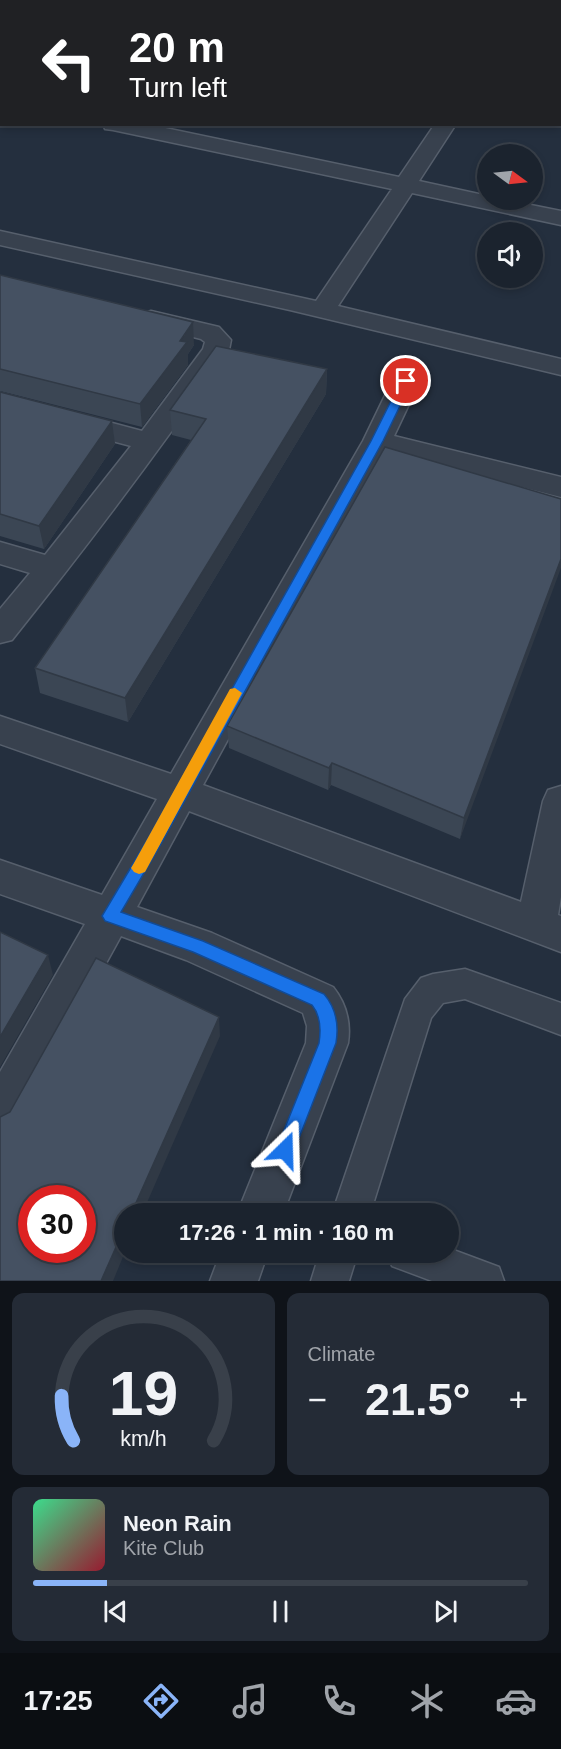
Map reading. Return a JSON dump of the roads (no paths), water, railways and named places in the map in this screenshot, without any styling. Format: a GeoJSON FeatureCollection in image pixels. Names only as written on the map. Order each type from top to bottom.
{"type":"FeatureCollection","features":[{"type":"Feature","properties":{"kind":"street"},"geometry":{"type":"LineString","coordinates":[[122,126],[561,218]]}},
{"type":"Feature","properties":{"kind":"street"},"geometry":{"type":"LineString","coordinates":[[323,310],[445,126]]}},
{"type":"Feature","properties":{"kind":"street"},"geometry":{"type":"LineString","coordinates":[[0,238],[561,366]]}},
{"type":"Feature","properties":{"kind":"street"},"geometry":{"type":"LineString","coordinates":[[0,631],[53,568],[150,442],[216,350],[218,340],[210,333],[131,314]]}},
{"type":"Feature","properties":{"kind":"street"},"geometry":{"type":"LineString","coordinates":[[0,1114],[110,916],[152,847],[377,441],[406,381]]}},
{"type":"Feature","properties":{"kind":"street"},"geometry":{"type":"LineString","coordinates":[[0,402],[150,442]]}},
{"type":"Feature","properties":{"kind":"street"},"geometry":{"type":"LineString","coordinates":[[377,441],[561,487]]}},
{"type":"Feature","properties":{"kind":"street"},"geometry":{"type":"LineString","coordinates":[[0,553],[53,568]]}},
{"type":"Feature","properties":{"kind":"street"},"geometry":{"type":"LineString","coordinates":[[0,730],[181,792],[548,929],[561,801]]}},
{"type":"Feature","properties":{"kind":"street"},"geometry":{"type":"LineString","coordinates":[[0,877],[198,946],[318,1000],[326,1008],[329,1031],[327,1043],[264,1203]]}},
{"type":"Feature","properties":{"kind":"street"},"geometry":{"type":"LineString","coordinates":[[234,1281],[241,1263]]}},
{"type":"Feature","properties":{"kind":"lane"},"geometry":{"type":"LineString","coordinates":[[355,1203],[417,1010],[432,989],[465,984],[561,1019]]}},
{"type":"Feature","properties":{"kind":"lane"},"geometry":{"type":"LineString","coordinates":[[330,1281],[336,1263]]}},
{"type":"Feature","properties":{"kind":"lane"},"geometry":{"type":"LineString","coordinates":[[436,1263],[485,1281]]}}]}
